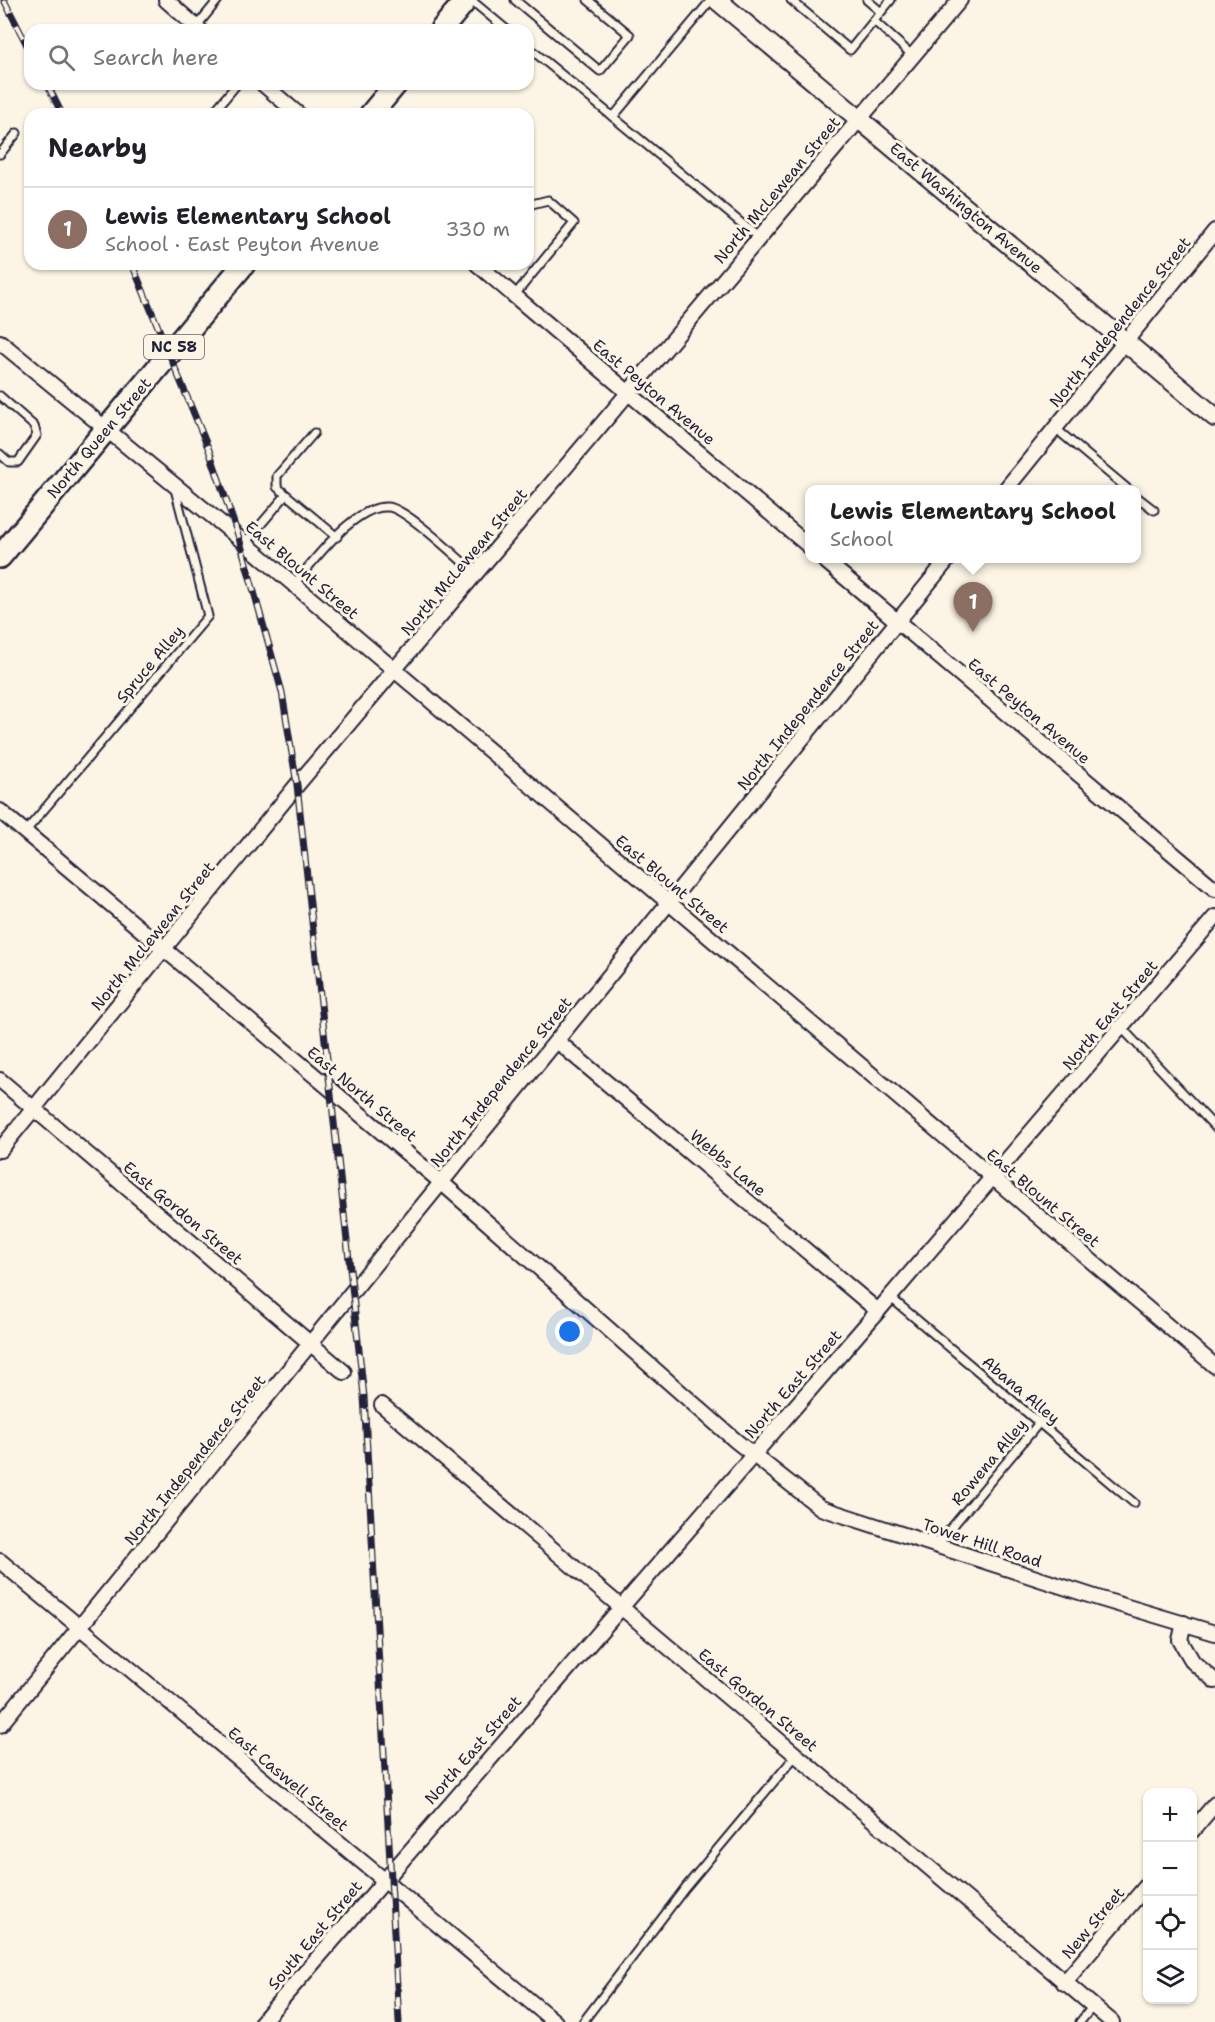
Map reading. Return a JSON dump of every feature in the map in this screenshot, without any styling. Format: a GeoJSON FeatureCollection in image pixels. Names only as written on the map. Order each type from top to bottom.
{"type":"FeatureCollection","features":[{"type":"Feature","properties":{"kind":"main road"},"geometry":{"type":"LineString","coordinates":[[446,24],[466,0]]}},
{"type":"Feature","properties":{"kind":"main road"},"geometry":{"type":"LineString","coordinates":[[376,108],[391,90]]}},
{"type":"Feature","properties":{"kind":"main road","name":"North Queen Street"},"geometry":{"type":"LineString","coordinates":[[0,556],[239,270]]}},
{"type":"Feature","properties":{"kind":"street"},"geometry":{"type":"LineString","coordinates":[[166,0],[193,24]]}},
{"type":"Feature","properties":{"kind":"street","name":"North McLewean Street"},"geometry":{"type":"LineString","coordinates":[[0,1150],[395,671],[758,237],[960,0]]}},
{"type":"Feature","properties":{"kind":"street","name":"East Washington Avenue"},"geometry":{"type":"LineString","coordinates":[[720,2],[1215,417]]}},
{"type":"Feature","properties":{"kind":"street"},"geometry":{"type":"LineString","coordinates":[[270,90],[291,108]]}},
{"type":"Feature","properties":{"kind":"street","name":"North Independence Street"},"geometry":{"type":"LineString","coordinates":[[1008,485],[1215,231]]}},
{"type":"Feature","properties":{"kind":"street","name":"East Peyton Avenue"},"geometry":{"type":"LineString","coordinates":[[484,270],[805,544]]}},
{"type":"Feature","properties":{"kind":"street","name":"East Blount Street"},"geometry":{"type":"LineString","coordinates":[[0,342],[294,584],[1215,1366]]}},
{"type":"Feature","properties":{"kind":"street","name":"East Peyton Avenue"},"geometry":{"type":"LineString","coordinates":[[828,563],[1215,889]]}},
{"type":"Feature","properties":{"kind":"street","name":"North Independence Street"},"geometry":{"type":"LineString","coordinates":[[0,1725],[945,563]]}},
{"type":"Feature","properties":{"kind":"street","name":"East North Street"},"geometry":{"type":"LineString","coordinates":[[0,811],[441,1182],[754,1454]]}},
{"type":"Feature","properties":{"kind":"street","name":"North East Street"},"geometry":{"type":"LineString","coordinates":[[387,1875],[878,1311],[1215,916]]}},
{"type":"Feature","properties":{"kind":"street","name":"Webbs Lane"},"geometry":{"type":"LineString","coordinates":[[557,1041],[878,1311]]}},
{"type":"Feature","properties":{"kind":"street","name":"East Gordon Street"},"geometry":{"type":"LineString","coordinates":[[0,1080],[344,1372]]}},
{"type":"Feature","properties":{"kind":"street","name":"East Gordon Street"},"geometry":{"type":"LineString","coordinates":[[382,1405],[1112,2022]]}},
{"type":"Feature","properties":{"kind":"street","name":"Tower Hill Road"},"geometry":{"type":"LineString","coordinates":[[754,1454],[821,1508],[1215,1633]]}},
{"type":"Feature","properties":{"kind":"street","name":"East Caswell Street"},"geometry":{"type":"LineString","coordinates":[[0,1561],[387,1875],[555,2022]]}},
{"type":"Feature","properties":{"kind":"street"},"geometry":{"type":"LineString","coordinates":[[1184,1623],[1180,1640],[1193,1662],[1215,1681]]}},
{"type":"Feature","properties":{"kind":"street"},"geometry":{"type":"LineString","coordinates":[[1197,1825],[1215,1804]]}},
{"type":"Feature","properties":{"kind":"street","name":"South East Street"},"geometry":{"type":"LineString","coordinates":[[262,2022],[387,1875]]}},
{"type":"Feature","properties":{"kind":"street","name":"New Street"},"geometry":{"type":"LineString","coordinates":[[1064,1983],[1143,1890]]}},
{"type":"Feature","properties":{"kind":"lane"},"geometry":{"type":"LineString","coordinates":[[201,24],[219,0]]}},
{"type":"Feature","properties":{"kind":"lane"},"geometry":{"type":"LineString","coordinates":[[471,0],[500,24]]}},
{"type":"Feature","properties":{"kind":"lane"},"geometry":{"type":"LineString","coordinates":[[515,0],[600,71],[630,35],[588,0]]}},
{"type":"Feature","properties":{"kind":"lane"},"geometry":{"type":"LineString","coordinates":[[790,0],[850,50],[891,0]]}},
{"type":"Feature","properties":{"kind":"lane"},"geometry":{"type":"LineString","coordinates":[[867,0],[881,12]]}},
{"type":"Feature","properties":{"kind":"lane"},"geometry":{"type":"LineString","coordinates":[[613,117],[720,2]]}},
{"type":"Feature","properties":{"kind":"lane"},"geometry":{"type":"LineString","coordinates":[[874,21],[912,55]]}},
{"type":"Feature","properties":{"kind":"lane"},"geometry":{"type":"LineString","coordinates":[[534,52],[758,237]]}},
{"type":"Feature","properties":{"kind":"lane"},"geometry":{"type":"LineString","coordinates":[[217,108],[232,90]]}},
{"type":"Feature","properties":{"kind":"lane"},"geometry":{"type":"LineString","coordinates":[[0,154],[17,134]]}},
{"type":"Feature","properties":{"kind":"lane"},"geometry":{"type":"LineString","coordinates":[[514,296],[574,223],[548,200],[534,204]]}},
{"type":"Feature","properties":{"kind":"lane"},"geometry":{"type":"LineString","coordinates":[[0,396],[34,426],[37,435],[18,462],[9,462],[0,454]]}},
{"type":"Feature","properties":{"kind":"lane"},"geometry":{"type":"LineString","coordinates":[[1055,428],[1124,485]]}},
{"type":"Feature","properties":{"kind":"lane"},"geometry":{"type":"LineString","coordinates":[[314,433],[277,476],[277,487],[337,537]]}},
{"type":"Feature","properties":{"kind":"lane","name":"Spruce Alley"},"geometry":{"type":"LineString","coordinates":[[25,832],[208,616],[174,485]]}},
{"type":"Feature","properties":{"kind":"lane"},"geometry":{"type":"LineString","coordinates":[[245,543],[286,495]]}},
{"type":"Feature","properties":{"kind":"lane"},"geometry":{"type":"LineString","coordinates":[[1141,499],[1154,510]]}},
{"type":"Feature","properties":{"kind":"lane"},"geometry":{"type":"LineString","coordinates":[[294,584],[337,537],[364,512],[389,506],[412,520],[476,574]]}},
{"type":"Feature","properties":{"kind":"lane"},"geometry":{"type":"LineString","coordinates":[[1121,1027],[1215,1127]]}},
{"type":"Feature","properties":{"kind":"lane","name":"Abana Alley"},"geometry":{"type":"LineString","coordinates":[[890,1297],[1134,1503]]}},
{"type":"Feature","properties":{"kind":"lane","name":"Rowena Alley"},"geometry":{"type":"LineString","coordinates":[[936,1546],[1039,1423]]}},
{"type":"Feature","properties":{"kind":"lane"},"geometry":{"type":"LineString","coordinates":[[583,2022],[685,1888],[797,1754]]}},
{"type":"Feature","properties":{"kind":"lane"},"geometry":{"type":"LineString","coordinates":[[1080,2022],[1093,2006]]}},
{"type":"Feature","properties":{"kind":"railway"},"geometry":{"type":"LineString","coordinates":[[4,0],[24,39]]}},
{"type":"Feature","properties":{"kind":"railway"},"geometry":{"type":"LineString","coordinates":[[50,90],[59,108]]}},
{"type":"Feature","properties":{"kind":"railway"},"geometry":{"type":"LineString","coordinates":[[134,270],[209,450],[239,538],[282,692],[297,785],[364,1396],[399,2022]]}},
{"type":"Feature","properties":{"kind":"place","name":"Lewis Elementary School"},"geometry":{"type":"Point","coordinates":[973,632]}}]}
